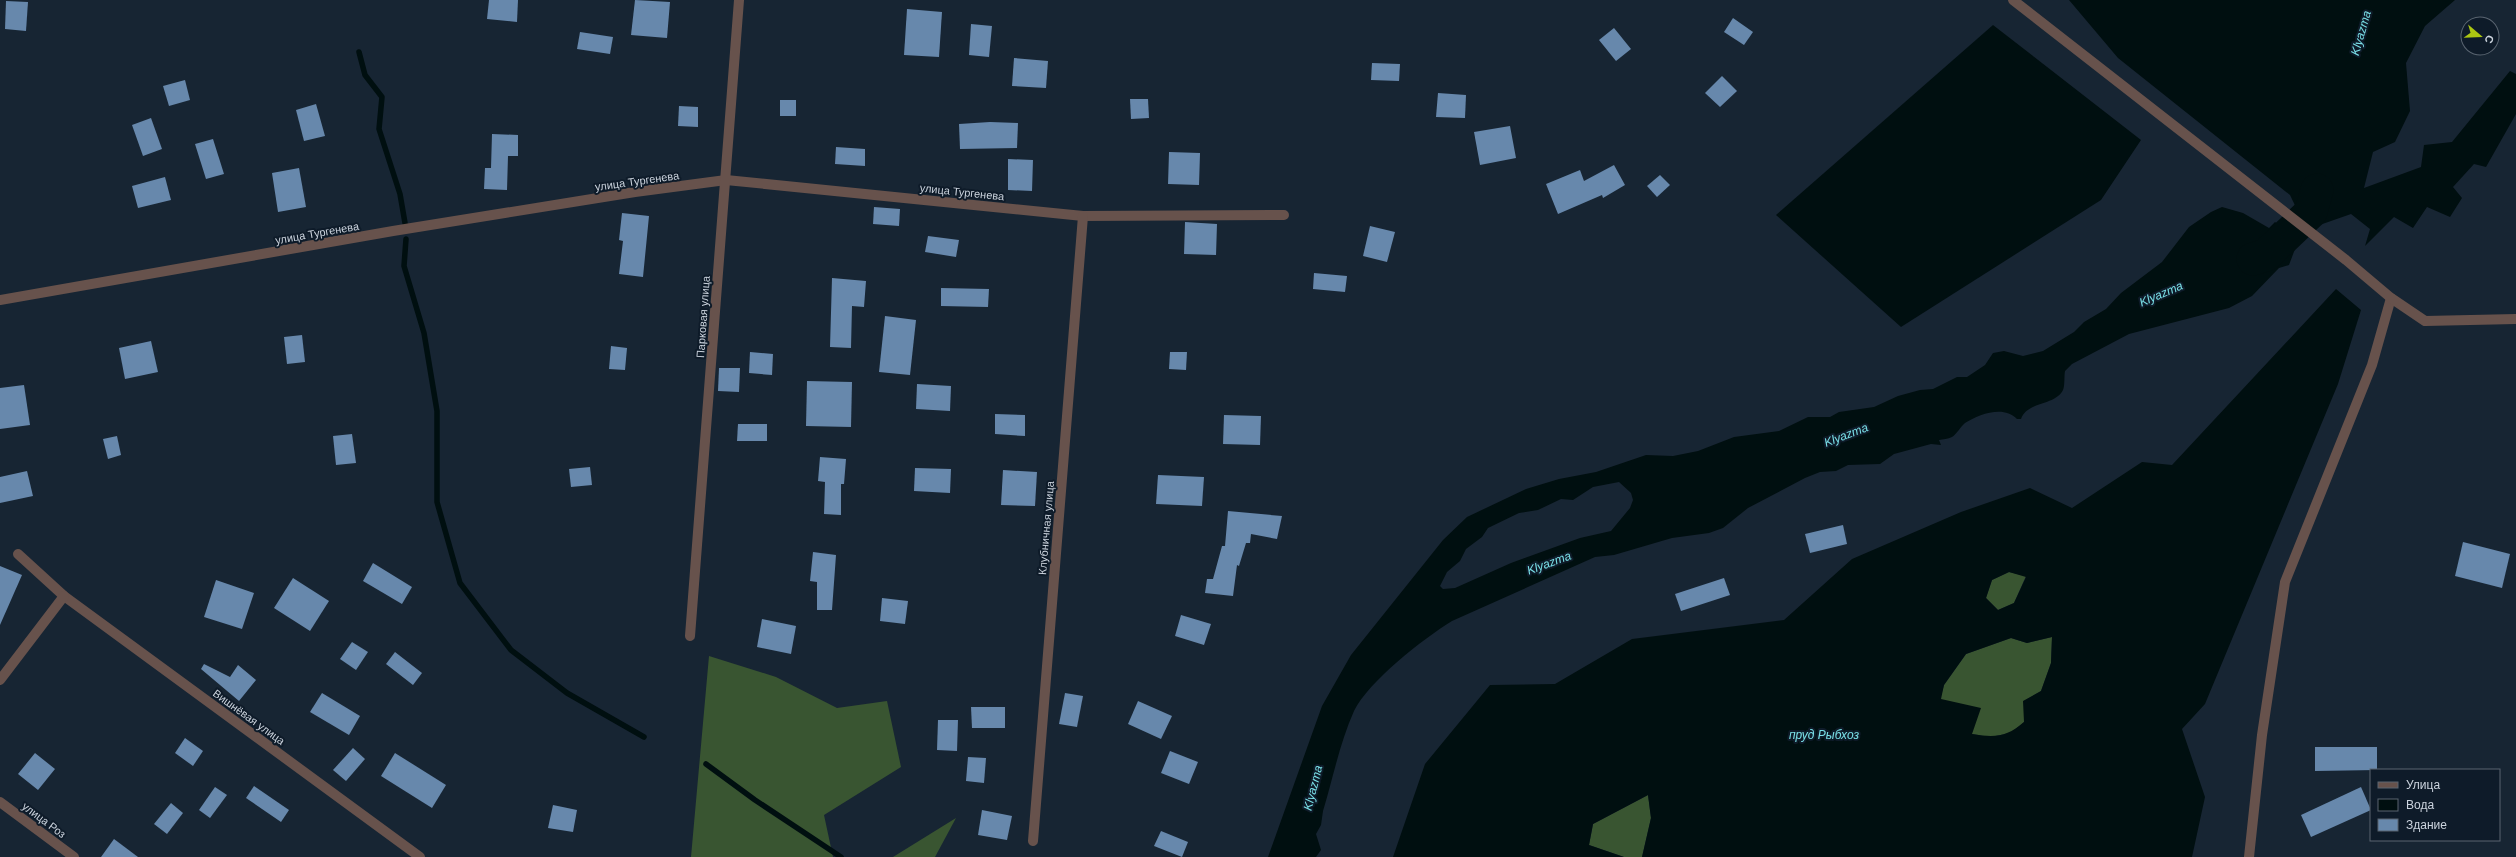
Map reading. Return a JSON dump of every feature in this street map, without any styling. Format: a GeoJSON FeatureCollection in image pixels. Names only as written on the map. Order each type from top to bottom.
{"type":"FeatureCollection","features":[{"type":"Feature","properties":{"kind":"street","name":"Парковая улица"},"geometry":{"type":"LineString","coordinates":[[690,636],[739,0]]}},
{"type":"Feature","properties":{"kind":"street"},"geometry":{"type":"LineString","coordinates":[[2013,0],[2391,298],[2426,321],[2516,319]]}},
{"type":"Feature","properties":{"kind":"street","name":"улица Тургенева"},"geometry":{"type":"LineString","coordinates":[[0,300],[393,232],[635,192],[726,180],[1083,216],[1284,215]]}},
{"type":"Feature","properties":{"kind":"street","name":"Клубничная улица"},"geometry":{"type":"LineString","coordinates":[[1033,842],[1083,216]]}},
{"type":"Feature","properties":{"kind":"street"},"geometry":{"type":"LineString","coordinates":[[2249,857],[2262,735],[2285,582],[2372,365],[2391,298]]}},
{"type":"Feature","properties":{"kind":"street","name":"Вишнёвая улица"},"geometry":{"type":"LineString","coordinates":[[18,554],[64,596],[420,857]]}},
{"type":"Feature","properties":{"kind":"street"},"geometry":{"type":"LineString","coordinates":[[0,680],[64,596]]}},
{"type":"Feature","properties":{"kind":"street","name":"улица Роз"},"geometry":{"type":"LineString","coordinates":[[0,802],[74,857]]}},
{"type":"Feature","properties":{"kind":"green space"},"geometry":{"type":"Polygon","coordinates":[[[2009,572],[2026,576],[2014,603],[1998,610],[1986,598],[1992,580],[2009,572]]]}},
{"type":"Feature","properties":{"kind":"green space"},"geometry":{"type":"Polygon","coordinates":[[[2052,637],[2051,663],[2041,691],[2024,701],[2024,722],[2011,733],[1990,737],[1972,734],[1940,699],[1944,685],[1966,654],[2011,638],[2027,643],[2052,637]]]}},
{"type":"Feature","properties":{"kind":"green space"},"geometry":{"type":"Polygon","coordinates":[[[709,656],[776,677],[837,708],[887,701],[901,767],[824,815],[833,857],[691,857],[709,656]]]}},
{"type":"Feature","properties":{"kind":"green space"},"geometry":{"type":"Polygon","coordinates":[[[1648,795],[1651,818],[1642,857],[1624,857],[1589,845],[1593,824],[1648,795]]]}},
{"type":"Feature","properties":{"kind":"green space"},"geometry":{"type":"Polygon","coordinates":[[[956,818],[935,857],[893,857],[956,818]]]}},
{"type":"Feature","properties":{"kind":"water"},"geometry":{"type":"Polygon","coordinates":[[[2069,0],[2455,0],[2425,26],[2406,63],[2410,111],[2395,142],[2373,152],[2364,188],[2421,167],[2424,145],[2452,142],[2510,71],[2516,74],[2516,114],[2486,167],[2474,164],[2453,187],[2462,198],[2450,217],[2427,207],[2413,228],[2394,217],[2365,246],[2370,229],[2351,214],[2311,228],[2302,220],[2290,195],[2118,58],[2069,0]]]}},
{"type":"Feature","properties":{"kind":"water"},"geometry":{"type":"Polygon","coordinates":[[[1993,25],[2141,140],[2101,200],[1901,327],[1776,215],[1993,25]]]}},
{"type":"Feature","properties":{"kind":"water"},"geometry":{"type":"Polygon","coordinates":[[[2222,207],[2243,213],[2269,228],[2275,222],[2298,241],[2289,265],[2279,268],[2252,296],[2229,308],[2129,334],[2072,364],[2065,371],[2064,388],[2059,395],[2054,399],[2029,409],[2024,413],[2021,419],[2017,419],[2005,412],[1991,412],[1965,423],[1952,437],[1939,440],[1941,445],[1931,444],[1894,454],[1880,464],[1848,465],[1836,471],[1820,472],[1805,478],[1748,508],[1723,528],[1709,533],[1672,538],[1614,555],[1595,557],[1452,621],[1412,649],[1384,674],[1371,687],[1354,711],[1337,760],[1323,811],[1321,825],[1316,834],[1321,850],[1316,857],[1268,857],[1322,706],[1351,655],[1443,540],[1467,517],[1526,489],[1559,479],[1596,472],[1646,455],[1673,456],[1698,451],[1734,437],[1779,431],[1808,417],[1830,417],[1839,412],[1874,407],[1898,396],[1920,390],[1933,389],[1957,377],[1967,377],[1985,365],[1993,353],[2004,351],[2023,356],[2043,351],[2074,332],[2084,322],[2106,309],[2121,293],[2162,262],[2189,227],[2211,212],[2222,207]],[[1619,482],[1593,487],[1573,500],[1561,499],[1538,510],[1519,513],[1488,528],[1482,537],[1466,549],[1460,561],[1447,572],[1440,586],[1443,589],[1455,588],[1511,563],[1580,538],[1611,531],[1630,508],[1633,500],[1631,493],[1619,482]]]}},
{"type":"Feature","properties":{"kind":"water","name":"пруд Рыбхоз"},"geometry":{"type":"Polygon","coordinates":[[[2336,289],[2361,310],[2338,384],[2205,704],[2182,729],[2205,797],[2192,857],[1642,857],[1651,818],[1648,795],[1593,824],[1589,845],[1624,857],[1393,857],[1425,764],[1490,685],[1555,684],[1632,639],[1784,620],[1852,559],[1961,512],[2030,488],[2072,508],[2142,462],[2172,465],[2336,289]],[[2009,572],[1992,580],[1986,598],[1998,610],[2014,603],[2026,577],[2009,572]],[[2052,637],[2027,643],[2011,638],[1966,654],[1944,685],[1941,699],[1981,708],[1972,734],[1994,736],[2012,731],[2024,722],[2023,701],[2041,691],[2051,663],[2052,637]]]}},
{"type":"Feature","properties":{"kind":"building"},"geometry":{"type":"Polygon","coordinates":[[[489,0],[518,0],[517,22],[487,19],[489,0]]]}},
{"type":"Feature","properties":{"kind":"building"},"geometry":{"type":"Polygon","coordinates":[[[635,0],[670,2],[667,38],[631,35],[635,0]]]}},
{"type":"Feature","properties":{"kind":"building"},"geometry":{"type":"Polygon","coordinates":[[[6,1],[28,2],[26,31],[5,29],[6,1]]]}},
{"type":"Feature","properties":{"kind":"building"},"geometry":{"type":"Polygon","coordinates":[[[907,9],[942,12],[939,57],[904,55],[907,9]]]}},
{"type":"Feature","properties":{"kind":"building"},"geometry":{"type":"Polygon","coordinates":[[[1733,18],[1753,32],[1744,45],[1724,32],[1733,18]]]}},
{"type":"Feature","properties":{"kind":"building"},"geometry":{"type":"Polygon","coordinates":[[[971,24],[992,26],[989,57],[969,55],[971,24]]]}},
{"type":"Feature","properties":{"kind":"building"},"geometry":{"type":"Polygon","coordinates":[[[1614,28],[1631,49],[1616,61],[1599,40],[1614,28]]]}},
{"type":"Feature","properties":{"kind":"building"},"geometry":{"type":"Polygon","coordinates":[[[580,32],[613,37],[610,54],[577,49],[580,32]]]}},
{"type":"Feature","properties":{"kind":"building"},"geometry":{"type":"Polygon","coordinates":[[[1014,58],[1048,61],[1046,88],[1012,86],[1014,58]]]}},
{"type":"Feature","properties":{"kind":"building"},"geometry":{"type":"Polygon","coordinates":[[[1372,63],[1400,64],[1399,81],[1371,80],[1372,63]]]}},
{"type":"Feature","properties":{"kind":"building"},"geometry":{"type":"Polygon","coordinates":[[[1722,76],[1737,91],[1720,107],[1705,93],[1722,76]]]}},
{"type":"Feature","properties":{"kind":"building"},"geometry":{"type":"Polygon","coordinates":[[[185,80],[190,100],[169,106],[163,86],[185,80]]]}},
{"type":"Feature","properties":{"kind":"building"},"geometry":{"type":"Polygon","coordinates":[[[1438,93],[1466,95],[1465,118],[1436,117],[1438,93]]]}},
{"type":"Feature","properties":{"kind":"building"},"geometry":{"type":"Polygon","coordinates":[[[1130,99],[1148,99],[1149,118],[1131,119],[1130,99]]]}},
{"type":"Feature","properties":{"kind":"building"},"geometry":{"type":"Polygon","coordinates":[[[780,100],[796,100],[796,116],[780,116],[780,100]]]}},
{"type":"Feature","properties":{"kind":"building"},"geometry":{"type":"Polygon","coordinates":[[[316,104],[325,136],[304,141],[296,110],[316,104]]]}},
{"type":"Feature","properties":{"kind":"building"},"geometry":{"type":"Polygon","coordinates":[[[679,106],[698,107],[698,127],[678,126],[679,106]]]}},
{"type":"Feature","properties":{"kind":"building"},"geometry":{"type":"Polygon","coordinates":[[[151,118],[162,149],[143,156],[132,125],[151,118]]]}},
{"type":"Feature","properties":{"kind":"building"},"geometry":{"type":"Polygon","coordinates":[[[990,122],[1018,123],[1017,148],[960,149],[959,124],[990,122]]]}},
{"type":"Feature","properties":{"kind":"building"},"geometry":{"type":"Polygon","coordinates":[[[1510,126],[1516,158],[1480,165],[1474,132],[1510,126]]]}},
{"type":"Feature","properties":{"kind":"building"},"geometry":{"type":"Polygon","coordinates":[[[492,134],[518,135],[518,156],[508,156],[507,190],[484,189],[485,168],[491,168],[492,134]]]}},
{"type":"Feature","properties":{"kind":"building"},"geometry":{"type":"Polygon","coordinates":[[[213,139],[224,174],[206,179],[195,144],[213,139]]]}},
{"type":"Feature","properties":{"kind":"building"},"geometry":{"type":"Polygon","coordinates":[[[836,147],[865,149],[865,166],[835,164],[836,147]]]}},
{"type":"Feature","properties":{"kind":"building"},"geometry":{"type":"Polygon","coordinates":[[[1169,152],[1200,153],[1199,185],[1168,184],[1169,152]]]}},
{"type":"Feature","properties":{"kind":"building"},"geometry":{"type":"Polygon","coordinates":[[[1008,159],[1033,160],[1032,191],[1008,190],[1008,159]]]}},
{"type":"Feature","properties":{"kind":"building"},"geometry":{"type":"Polygon","coordinates":[[[1614,165],[1625,185],[1603,198],[1602,195],[1558,214],[1546,184],[1580,170],[1584,181],[1614,165]]]}},
{"type":"Feature","properties":{"kind":"building"},"geometry":{"type":"Polygon","coordinates":[[[299,168],[306,207],[278,212],[272,173],[299,168]]]}},
{"type":"Feature","properties":{"kind":"building"},"geometry":{"type":"Polygon","coordinates":[[[1660,175],[1670,185],[1657,197],[1647,186],[1660,175]]]}},
{"type":"Feature","properties":{"kind":"building"},"geometry":{"type":"Polygon","coordinates":[[[165,177],[171,200],[138,208],[132,186],[165,177]]]}},
{"type":"Feature","properties":{"kind":"building"},"geometry":{"type":"Polygon","coordinates":[[[874,207],[900,209],[899,226],[873,224],[874,207]]]}},
{"type":"Feature","properties":{"kind":"building"},"geometry":{"type":"Polygon","coordinates":[[[622,213],[649,216],[643,277],[619,274],[623,241],[619,240],[622,213]]]}},
{"type":"Feature","properties":{"kind":"building"},"geometry":{"type":"Polygon","coordinates":[[[1185,222],[1217,224],[1216,255],[1184,254],[1185,222]]]}},
{"type":"Feature","properties":{"kind":"building"},"geometry":{"type":"Polygon","coordinates":[[[1370,226],[1395,232],[1387,262],[1363,256],[1370,226]]]}},
{"type":"Feature","properties":{"kind":"building"},"geometry":{"type":"Polygon","coordinates":[[[928,236],[959,240],[956,257],[925,252],[928,236]]]}},
{"type":"Feature","properties":{"kind":"building"},"geometry":{"type":"Polygon","coordinates":[[[1314,273],[1347,276],[1345,292],[1313,289],[1314,273]]]}},
{"type":"Feature","properties":{"kind":"building"},"geometry":{"type":"Polygon","coordinates":[[[832,278],[866,281],[864,307],[852,306],[851,348],[830,347],[832,278]]]}},
{"type":"Feature","properties":{"kind":"building"},"geometry":{"type":"Polygon","coordinates":[[[941,288],[989,289],[988,307],[941,306],[941,288]]]}},
{"type":"Feature","properties":{"kind":"building"},"geometry":{"type":"Polygon","coordinates":[[[885,316],[916,320],[910,375],[879,372],[885,316]]]}},
{"type":"Feature","properties":{"kind":"building"},"geometry":{"type":"Polygon","coordinates":[[[302,335],[305,362],[287,364],[284,337],[302,335]]]}},
{"type":"Feature","properties":{"kind":"building"},"geometry":{"type":"Polygon","coordinates":[[[151,341],[158,372],[125,379],[119,348],[151,341]]]}},
{"type":"Feature","properties":{"kind":"building"},"geometry":{"type":"Polygon","coordinates":[[[611,346],[627,348],[625,370],[609,369],[611,346]]]}},
{"type":"Feature","properties":{"kind":"building"},"geometry":{"type":"Polygon","coordinates":[[[750,352],[773,354],[772,375],[749,373],[750,352]]]}},
{"type":"Feature","properties":{"kind":"building"},"geometry":{"type":"Polygon","coordinates":[[[1170,352],[1187,352],[1186,370],[1169,369],[1170,352]]]}},
{"type":"Feature","properties":{"kind":"building"},"geometry":{"type":"Polygon","coordinates":[[[719,368],[740,368],[739,392],[718,391],[719,368]]]}},
{"type":"Feature","properties":{"kind":"building"},"geometry":{"type":"Polygon","coordinates":[[[807,381],[852,382],[851,427],[806,426],[807,381]]]}},
{"type":"Feature","properties":{"kind":"building"},"geometry":{"type":"Polygon","coordinates":[[[917,384],[951,386],[950,411],[916,409],[917,384]]]}},
{"type":"Feature","properties":{"kind":"building"},"geometry":{"type":"Polygon","coordinates":[[[24,385],[30,425],[0,429],[0,388],[24,385]]]}},
{"type":"Feature","properties":{"kind":"building"},"geometry":{"type":"Polygon","coordinates":[[[995,414],[1025,415],[1025,436],[995,434],[995,414]]]}},
{"type":"Feature","properties":{"kind":"building"},"geometry":{"type":"Polygon","coordinates":[[[1224,415],[1261,416],[1260,445],[1223,444],[1224,415]]]}},
{"type":"Feature","properties":{"kind":"building"},"geometry":{"type":"Polygon","coordinates":[[[738,424],[767,424],[767,441],[737,441],[738,424]]]}},
{"type":"Feature","properties":{"kind":"building"},"geometry":{"type":"Polygon","coordinates":[[[352,434],[356,463],[336,465],[333,436],[352,434]]]}},
{"type":"Feature","properties":{"kind":"building"},"geometry":{"type":"Polygon","coordinates":[[[117,436],[121,455],[108,459],[103,439],[117,436]]]}},
{"type":"Feature","properties":{"kind":"building"},"geometry":{"type":"Polygon","coordinates":[[[820,457],[846,459],[844,484],[841,484],[841,515],[824,514],[825,482],[818,481],[820,457]]]}},
{"type":"Feature","properties":{"kind":"building"},"geometry":{"type":"Polygon","coordinates":[[[590,467],[592,485],[571,487],[569,469],[590,467]]]}},
{"type":"Feature","properties":{"kind":"building"},"geometry":{"type":"Polygon","coordinates":[[[915,468],[951,469],[950,493],[914,491],[915,468]]]}},
{"type":"Feature","properties":{"kind":"building"},"geometry":{"type":"Polygon","coordinates":[[[1003,470],[1037,472],[1035,506],[1001,505],[1003,470]]]}},
{"type":"Feature","properties":{"kind":"building"},"geometry":{"type":"Polygon","coordinates":[[[27,471],[33,496],[0,503],[0,477],[27,471]]]}},
{"type":"Feature","properties":{"kind":"building"},"geometry":{"type":"Polygon","coordinates":[[[1158,475],[1204,477],[1202,506],[1156,504],[1158,475]]]}},
{"type":"Feature","properties":{"kind":"building"},"geometry":{"type":"Polygon","coordinates":[[[1228,511],[1282,516],[1277,539],[1251,534],[1250,543],[1246,543],[1239,566],[1237,565],[1233,596],[1205,593],[1207,579],[1213,579],[1222,546],[1225,546],[1228,511]]]}},
{"type":"Feature","properties":{"kind":"building"},"geometry":{"type":"Polygon","coordinates":[[[1843,525],[1847,544],[1810,553],[1805,534],[1843,525]]]}},
{"type":"Feature","properties":{"kind":"building"},"geometry":{"type":"Polygon","coordinates":[[[2463,542],[2510,554],[2502,588],[2455,576],[2463,542]]]}},
{"type":"Feature","properties":{"kind":"building"},"geometry":{"type":"Polygon","coordinates":[[[813,552],[836,555],[832,610],[817,610],[817,582],[810,581],[813,552]]]}},
{"type":"Feature","properties":{"kind":"building"},"geometry":{"type":"Polygon","coordinates":[[[373,563],[412,587],[402,604],[363,581],[373,563]]]}},
{"type":"Feature","properties":{"kind":"building"},"geometry":{"type":"Polygon","coordinates":[[[0,566],[22,575],[0,625],[0,566]]]}},
{"type":"Feature","properties":{"kind":"building"},"geometry":{"type":"Polygon","coordinates":[[[293,578],[329,601],[310,631],[274,608],[293,578]]]}},
{"type":"Feature","properties":{"kind":"building"},"geometry":{"type":"Polygon","coordinates":[[[1724,578],[1730,595],[1681,611],[1675,594],[1724,578]]]}},
{"type":"Feature","properties":{"kind":"building"},"geometry":{"type":"Polygon","coordinates":[[[216,580],[254,593],[242,629],[204,617],[216,580]]]}},
{"type":"Feature","properties":{"kind":"building"},"geometry":{"type":"Polygon","coordinates":[[[882,598],[908,601],[905,624],[880,621],[882,598]]]}},
{"type":"Feature","properties":{"kind":"building"},"geometry":{"type":"Polygon","coordinates":[[[1181,615],[1211,624],[1204,645],[1175,636],[1181,615]]]}},
{"type":"Feature","properties":{"kind":"building"},"geometry":{"type":"Polygon","coordinates":[[[762,619],[796,626],[791,654],[757,647],[762,619]]]}},
{"type":"Feature","properties":{"kind":"building"},"geometry":{"type":"Polygon","coordinates":[[[352,642],[368,652],[356,670],[340,659],[352,642]]]}},
{"type":"Feature","properties":{"kind":"building"},"geometry":{"type":"Polygon","coordinates":[[[395,652],[422,673],[413,685],[386,664],[395,652]]]}},
{"type":"Feature","properties":{"kind":"building"},"geometry":{"type":"Polygon","coordinates":[[[204,664],[230,677],[238,665],[256,680],[239,701],[201,669],[204,664]]]}},
{"type":"Feature","properties":{"kind":"building"},"geometry":{"type":"Polygon","coordinates":[[[322,693],[360,716],[349,735],[310,712],[322,693]]]}},
{"type":"Feature","properties":{"kind":"building"},"geometry":{"type":"Polygon","coordinates":[[[1065,693],[1083,696],[1077,727],[1059,724],[1065,693]]]}},
{"type":"Feature","properties":{"kind":"building"},"geometry":{"type":"Polygon","coordinates":[[[1138,701],[1172,716],[1161,739],[1128,724],[1138,701]]]}},
{"type":"Feature","properties":{"kind":"building"},"geometry":{"type":"Polygon","coordinates":[[[971,707],[1005,707],[1005,728],[972,728],[971,707]]]}},
{"type":"Feature","properties":{"kind":"building"},"geometry":{"type":"Polygon","coordinates":[[[938,720],[958,720],[957,751],[937,750],[938,720]]]}},
{"type":"Feature","properties":{"kind":"building"},"geometry":{"type":"Polygon","coordinates":[[[185,738],[203,751],[193,766],[175,753],[185,738]]]}},
{"type":"Feature","properties":{"kind":"building"},"geometry":{"type":"Polygon","coordinates":[[[2315,747],[2377,747],[2377,769],[2315,771],[2315,747]]]}},
{"type":"Feature","properties":{"kind":"building"},"geometry":{"type":"Polygon","coordinates":[[[353,748],[365,759],[346,781],[333,770],[353,748]]]}},
{"type":"Feature","properties":{"kind":"building"},"geometry":{"type":"Polygon","coordinates":[[[1170,751],[1198,762],[1189,784],[1161,773],[1170,751]]]}},
{"type":"Feature","properties":{"kind":"building"},"geometry":{"type":"Polygon","coordinates":[[[35,753],[55,769],[38,790],[18,774],[35,753]]]}},
{"type":"Feature","properties":{"kind":"building"},"geometry":{"type":"Polygon","coordinates":[[[395,753],[446,785],[432,808],[381,776],[395,753]]]}},
{"type":"Feature","properties":{"kind":"building"},"geometry":{"type":"Polygon","coordinates":[[[968,757],[986,758],[984,783],[966,781],[968,757]]]}},
{"type":"Feature","properties":{"kind":"building"},"geometry":{"type":"Polygon","coordinates":[[[254,786],[289,810],[281,822],[246,798],[254,786]]]}},
{"type":"Feature","properties":{"kind":"building"},"geometry":{"type":"Polygon","coordinates":[[[215,787],[227,795],[210,818],[199,810],[215,787]]]}},
{"type":"Feature","properties":{"kind":"building"},"geometry":{"type":"Polygon","coordinates":[[[2361,787],[2370,808],[2370,810],[2311,837],[2301,815],[2361,787]]]}},
{"type":"Feature","properties":{"kind":"building"},"geometry":{"type":"Polygon","coordinates":[[[171,803],[183,813],[167,834],[154,824],[171,803]]]}},
{"type":"Feature","properties":{"kind":"building"},"geometry":{"type":"Polygon","coordinates":[[[553,805],[577,810],[573,832],[548,828],[553,805]]]}},
{"type":"Feature","properties":{"kind":"building"},"geometry":{"type":"Polygon","coordinates":[[[982,810],[1012,816],[1007,840],[978,835],[982,810]]]}},
{"type":"Feature","properties":{"kind":"building"},"geometry":{"type":"Polygon","coordinates":[[[1161,831],[1188,842],[1182,857],[1154,846],[1161,831]]]}},
{"type":"Feature","properties":{"kind":"building"},"geometry":{"type":"Polygon","coordinates":[[[114,839],[138,857],[101,857],[114,839]]]}},
{"type":"Feature","properties":{"kind":"waterway"},"geometry":{"type":"LineString","coordinates":[[359,52],[365,75],[382,97],[379,129],[400,194],[405,223]]}},
{"type":"Feature","properties":{"kind":"waterway","name":"Klyazma"},"geometry":{"type":"LineString","coordinates":[[2253,259],[2266,255],[2311,212],[2317,190]]}},
{"type":"Feature","properties":{"kind":"waterway"},"geometry":{"type":"LineString","coordinates":[[406,239],[404,266],[424,333],[437,411],[437,502],[460,583],[511,650],[567,693],[644,737]]}},
{"type":"Feature","properties":{"kind":"waterway"},"geometry":{"type":"LineString","coordinates":[[706,764],[755,800],[841,857]]}}]}
